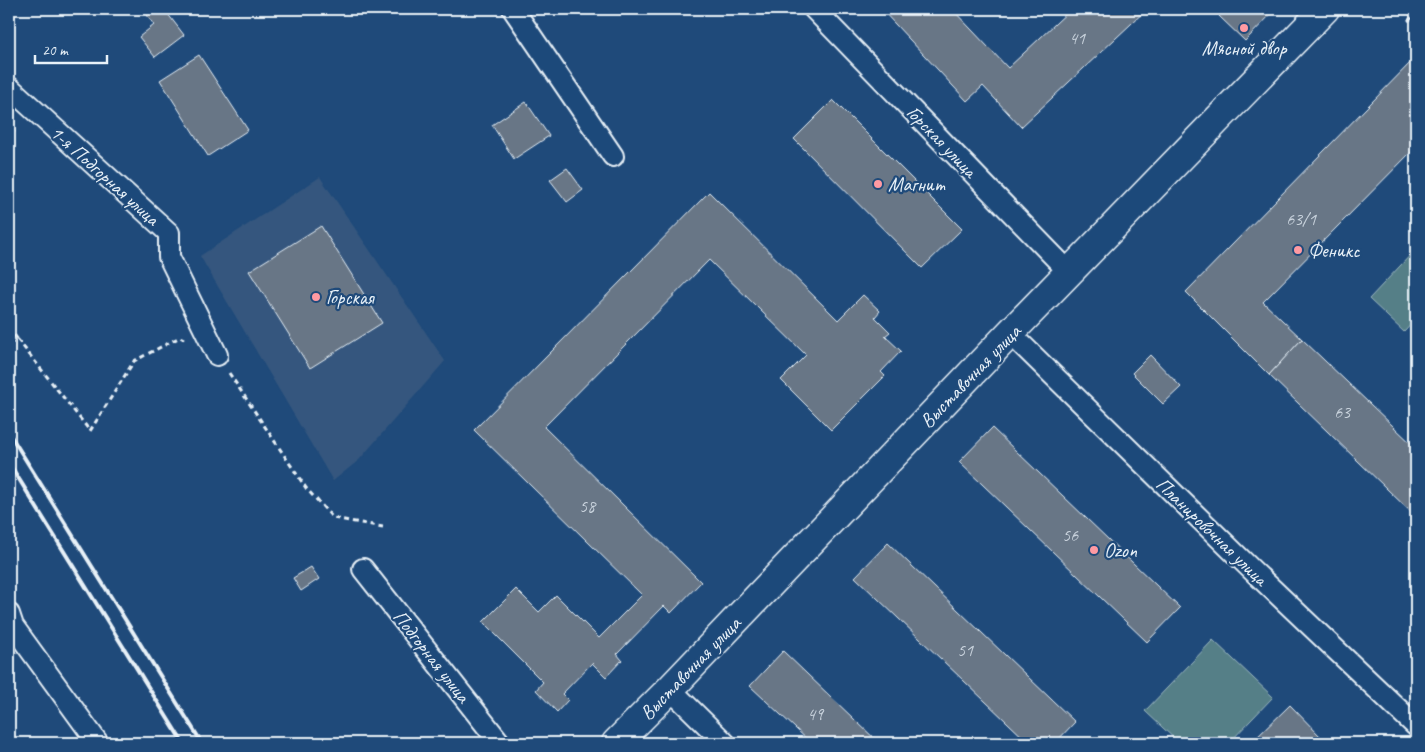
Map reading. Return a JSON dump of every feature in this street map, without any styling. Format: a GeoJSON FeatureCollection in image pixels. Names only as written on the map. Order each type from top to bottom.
{"type":"FeatureCollection","features":[{"type":"Feature","properties":{"kind":"street"},"geometry":{"type":"LineString","coordinates":[[513,9],[613,156]]}},
{"type":"Feature","properties":{"kind":"street","name":"Горская улица"},"geometry":{"type":"LineString","coordinates":[[814,9],[1070,273]]}},
{"type":"Feature","properties":{"kind":"street","name":"Выставочная улица"},"geometry":{"type":"LineString","coordinates":[[616,743],[1325,9]]}},
{"type":"Feature","properties":{"kind":"street","name":"1-я Подгорная улица"},"geometry":{"type":"LineString","coordinates":[[9,87],[169,233],[169,257],[217,355]]}},
{"type":"Feature","properties":{"kind":"street","name":"Планировочная улица"},"geometry":{"type":"LineString","coordinates":[[1010,334],[1252,570],[1416,726]]}},
{"type":"Feature","properties":{"kind":"street","name":"Подгорная улица"},"geometry":{"type":"LineString","coordinates":[[363,569],[500,743]]}},
{"type":"Feature","properties":{"kind":"street"},"geometry":{"type":"LineString","coordinates":[[9,614],[13,626],[98,743]]}},
{"type":"Feature","properties":{"kind":"street"},"geometry":{"type":"LineString","coordinates":[[670,689],[725,743]]}},
{"type":"Feature","properties":{"kind":"path"},"geometry":{"type":"LineString","coordinates":[[1408,21],[1416,14]]}},
{"type":"Feature","properties":{"kind":"path"},"geometry":{"type":"LineString","coordinates":[[9,328],[90,431],[134,361],[180,337],[217,355],[306,488],[333,518],[383,527]]}},
{"type":"Feature","properties":{"kind":"path"},"geometry":{"type":"LineString","coordinates":[[9,344],[18,340]]}},
{"type":"Feature","properties":{"kind":"shaded area"},"geometry":{"type":"Polygon","coordinates":[[[320,177],[445,361],[359,460],[333,481],[200,256],[320,177]]]}},
{"type":"Feature","properties":{"kind":"green space"},"geometry":{"type":"Polygon","coordinates":[[[1416,249],[1416,319],[1404,332],[1369,299],[1416,249]]]}},
{"type":"Feature","properties":{"kind":"green space"},"geometry":{"type":"Polygon","coordinates":[[[1213,640],[1273,697],[1229,743],[1179,743],[1145,711],[1213,640]]]}},
{"type":"Feature","properties":{"kind":"building"},"geometry":{"type":"Polygon","coordinates":[[[155,9],[164,9],[184,35],[155,57],[139,37],[154,25],[147,15],[155,9]]]}},
{"type":"Feature","properties":{"kind":"building"},"geometry":{"type":"Polygon","coordinates":[[[881,9],[952,9],[1008,68],[1071,9],[1147,9],[1021,127],[983,86],[967,101],[881,9]]]}},
{"type":"Feature","properties":{"kind":"building","name":"Мясной двор"},"geometry":{"type":"Polygon","coordinates":[[[1227,9],[1276,9],[1245,41],[1219,16],[1227,9]]]}},
{"type":"Feature","properties":{"kind":"building"},"geometry":{"type":"Polygon","coordinates":[[[199,55],[248,130],[208,156],[160,80],[199,55]]]}},
{"type":"Feature","properties":{"kind":"building"},"geometry":{"type":"Polygon","coordinates":[[[1416,57],[1416,147],[1263,302],[1302,339],[1269,375],[1186,292],[1416,57]]]}},
{"type":"Feature","properties":{"kind":"building","name":"Магнит"},"geometry":{"type":"Polygon","coordinates":[[[833,100],[962,229],[922,268],[794,139],[833,100]]]}},
{"type":"Feature","properties":{"kind":"building"},"geometry":{"type":"Polygon","coordinates":[[[526,102],[549,136],[514,159],[492,125],[526,102]]]}},
{"type":"Feature","properties":{"kind":"building"},"geometry":{"type":"Polygon","coordinates":[[[9,123],[15,132],[9,137],[9,123]]]}},
{"type":"Feature","properties":{"kind":"building"},"geometry":{"type":"Polygon","coordinates":[[[567,168],[583,190],[567,202],[550,180],[567,168]]]}},
{"type":"Feature","properties":{"kind":"building"},"geometry":{"type":"Polygon","coordinates":[[[709,192],[838,320],[863,295],[880,311],[875,317],[890,332],[885,336],[901,351],[881,372],[885,376],[831,430],[781,380],[806,355],[709,260],[544,427],[701,582],[671,613],[664,606],[617,654],[622,660],[606,677],[592,663],[562,694],[568,700],[557,712],[536,690],[543,682],[483,622],[516,589],[539,612],[556,595],[599,638],[642,595],[474,430],[709,192]]]}},
{"type":"Feature","properties":{"kind":"building","name":"Горская"},"geometry":{"type":"Polygon","coordinates":[[[321,226],[382,323],[310,368],[249,271],[321,226]]]}},
{"type":"Feature","properties":{"kind":"building"},"geometry":{"type":"Polygon","coordinates":[[[1302,339],[1416,448],[1416,517],[1269,375],[1302,339]]]}},
{"type":"Feature","properties":{"kind":"building"},"geometry":{"type":"Polygon","coordinates":[[[1150,355],[1181,387],[1163,404],[1132,373],[1150,355]]]}},
{"type":"Feature","properties":{"kind":"building"},"geometry":{"type":"Polygon","coordinates":[[[992,428],[1180,608],[1147,642],[959,462],[992,428]]]}},
{"type":"Feature","properties":{"kind":"building"},"geometry":{"type":"Polygon","coordinates":[[[888,543],[1075,722],[1055,743],[1029,743],[855,577],[888,543]]]}},
{"type":"Feature","properties":{"kind":"building"},"geometry":{"type":"Polygon","coordinates":[[[311,567],[319,579],[301,591],[293,578],[311,567]]]}},
{"type":"Feature","properties":{"kind":"building"},"geometry":{"type":"Polygon","coordinates":[[[783,651],[879,743],[811,743],[750,686],[783,651]]]}},
{"type":"Feature","properties":{"kind":"building"},"geometry":{"type":"Polygon","coordinates":[[[1290,705],[1321,737],[1314,743],[1251,743],[1290,705]]]}},
{"type":"Feature","properties":{"kind":"railway"},"geometry":{"type":"LineString","coordinates":[[9,433],[202,743]]}},
{"type":"Feature","properties":{"kind":"railway"},"geometry":{"type":"LineString","coordinates":[[9,463],[183,743]]}},
{"type":"Feature","properties":{"kind":"place","name":"Мясной двор"},"geometry":{"type":"Point","coordinates":[1244,28]}},
{"type":"Feature","properties":{"kind":"place","name":"Магнит"},"geometry":{"type":"Point","coordinates":[878,184]}},
{"type":"Feature","properties":{"kind":"place","name":"Феникс"},"geometry":{"type":"Point","coordinates":[1298,250]}},
{"type":"Feature","properties":{"kind":"place","name":"Горская"},"geometry":{"type":"Point","coordinates":[316,297]}},
{"type":"Feature","properties":{"kind":"place","name":"Ozon"},"geometry":{"type":"Point","coordinates":[1094,550]}}]}
